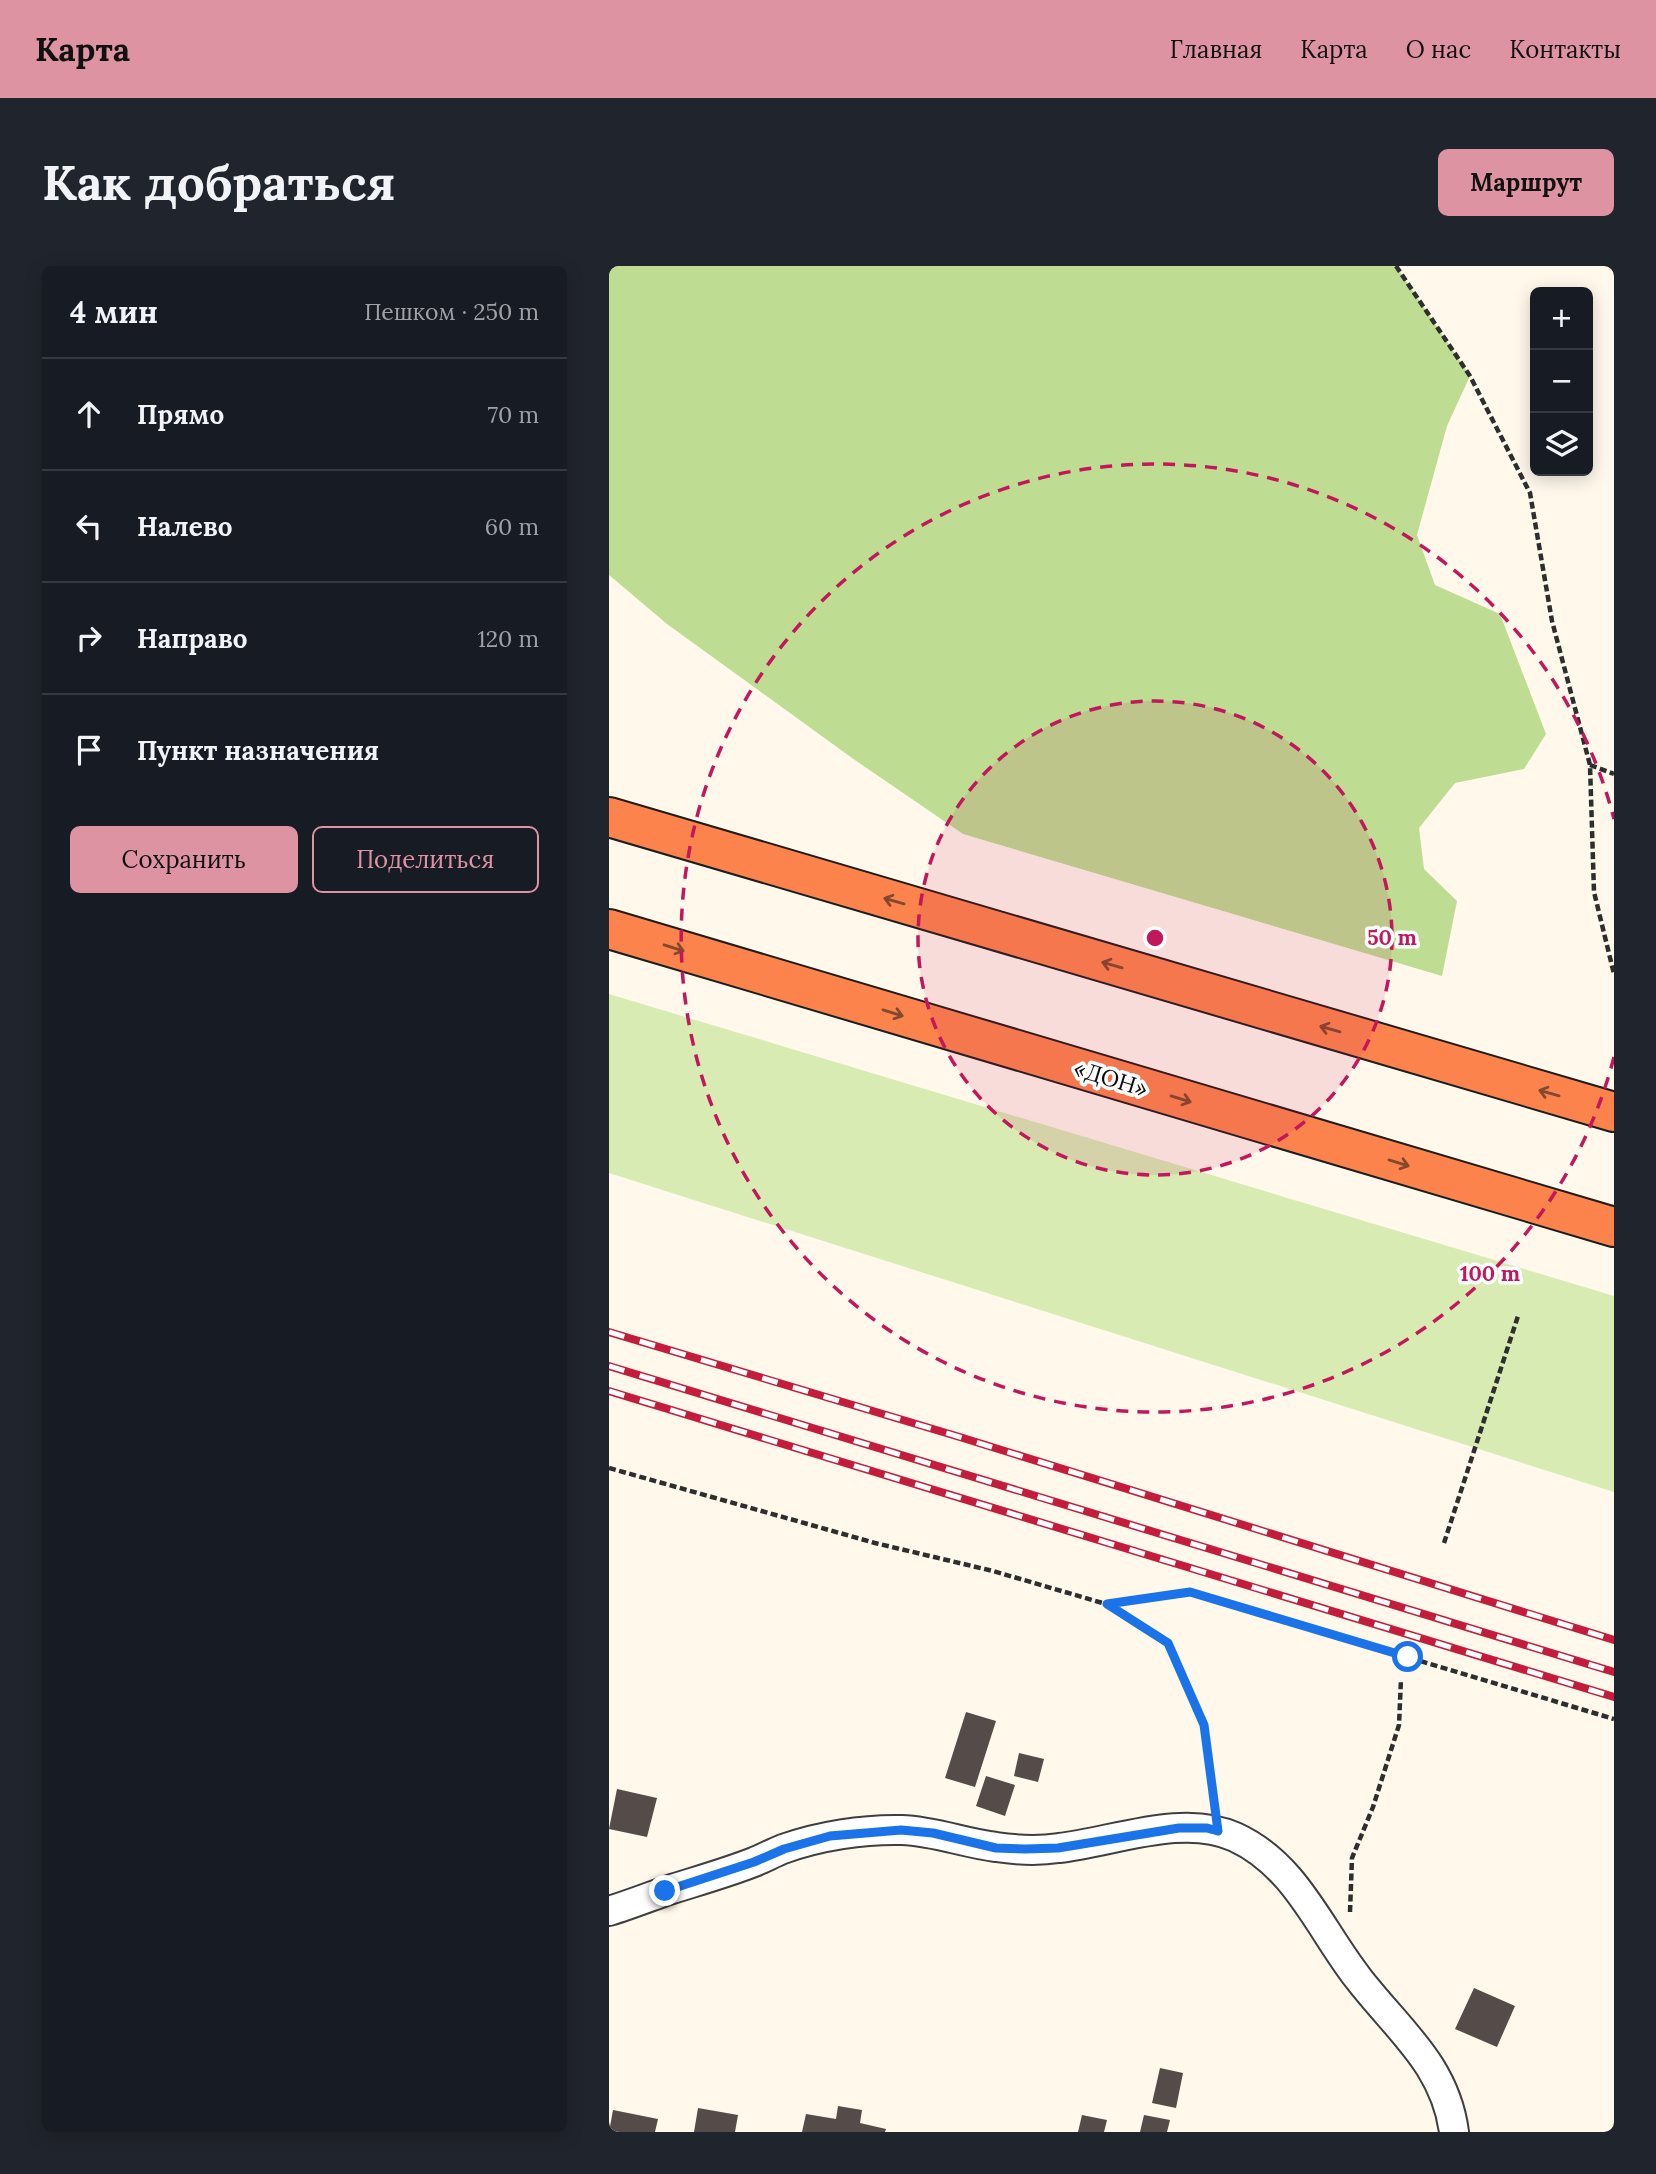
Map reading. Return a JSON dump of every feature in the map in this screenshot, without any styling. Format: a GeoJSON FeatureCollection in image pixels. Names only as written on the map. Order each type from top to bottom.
{"type":"FeatureCollection","features":[{"type":"Feature","properties":{"kind":"highway"},"geometry":{"type":"LineString","coordinates":[[609,817],[1614,1112]]}},
{"type":"Feature","properties":{"kind":"highway","name":"«ДОН»"},"geometry":{"type":"LineString","coordinates":[[609,929],[1614,1227]]}},
{"type":"Feature","properties":{"kind":"street"},"geometry":{"type":"LineString","coordinates":[[609,1912],[784,1849],[830,1836],[901,1830],[933,1833],[996,1848],[1025,1849],[1058,1848],[1179,1828],[1207,1828],[1234,1836],[1259,1851],[1281,1868],[1306,1898],[1357,1978],[1395,2021],[1439,2079],[1451,2111],[1454,2132]]}},
{"type":"Feature","properties":{"kind":"path"},"geometry":{"type":"LineString","coordinates":[[1396,266],[1471,376],[1530,493],[1552,621],[1590,765],[1594,892],[1614,974]]}},
{"type":"Feature","properties":{"kind":"path"},"geometry":{"type":"LineString","coordinates":[[1590,765],[1614,774]]}},
{"type":"Feature","properties":{"kind":"path"},"geometry":{"type":"LineString","coordinates":[[1444,1543],[1518,1316]]}},
{"type":"Feature","properties":{"kind":"path"},"geometry":{"type":"LineString","coordinates":[[609,1468],[875,1543],[993,1571],[1107,1604],[1168,1643],[1204,1725],[1218,1831]]}},
{"type":"Feature","properties":{"kind":"path"},"geometry":{"type":"LineString","coordinates":[[1107,1604],[1190,1592],[1614,1719]]}},
{"type":"Feature","properties":{"kind":"path"},"geometry":{"type":"LineString","coordinates":[[1350,1917],[1352,1858],[1373,1807],[1399,1725],[1402,1679]]}},
{"type":"Feature","properties":{"kind":"green space"},"geometry":{"type":"Polygon","coordinates":[[[609,266],[1396,266],[1470,376],[1447,426],[1417,535],[1435,585],[1500,614],[1546,734],[1524,769],[1455,783],[1419,828],[1424,869],[1457,901],[1442,976],[963,834],[852,758],[667,624],[609,575],[609,266]]]}},
{"type":"Feature","properties":{"kind":"green space"},"geometry":{"type":"Polygon","coordinates":[[[609,994],[1614,1296],[1614,1492],[609,1173],[609,994]]]}},
{"type":"Feature","properties":{"kind":"building"},"geometry":{"type":"Polygon","coordinates":[[[966,1712],[996,1721],[975,1787],[945,1778],[966,1712]]]}},
{"type":"Feature","properties":{"kind":"building"},"geometry":{"type":"Polygon","coordinates":[[[1019,1753],[1044,1759],[1038,1782],[1014,1776],[1019,1753]]]}},
{"type":"Feature","properties":{"kind":"building"},"geometry":{"type":"Polygon","coordinates":[[[986,1776],[1015,1785],[1005,1816],[976,1806],[986,1776]]]}},
{"type":"Feature","properties":{"kind":"building"},"geometry":{"type":"Polygon","coordinates":[[[617,1789],[657,1798],[647,1837],[609,1829],[617,1789]]]}},
{"type":"Feature","properties":{"kind":"building"},"geometry":{"type":"Polygon","coordinates":[[[1474,1988],[1515,2006],[1497,2047],[1455,2029],[1474,1988]]]}},
{"type":"Feature","properties":{"kind":"building"},"geometry":{"type":"Polygon","coordinates":[[[1160,2068],[1183,2073],[1176,2108],[1152,2103],[1160,2068]]]}},
{"type":"Feature","properties":{"kind":"building"},"geometry":{"type":"Polygon","coordinates":[[[838,2106],[862,2110],[860,2123],[886,2129],[885,2132],[802,2132],[806,2114],[836,2119],[838,2106]]]}},
{"type":"Feature","properties":{"kind":"building"},"geometry":{"type":"Polygon","coordinates":[[[698,2108],[738,2115],[735,2132],[694,2132],[698,2108]]]}},
{"type":"Feature","properties":{"kind":"building"},"geometry":{"type":"Polygon","coordinates":[[[613,2110],[658,2119],[655,2132],[609,2132],[613,2110]]]}},
{"type":"Feature","properties":{"kind":"building"},"geometry":{"type":"Polygon","coordinates":[[[1082,2115],[1107,2120],[1104,2132],[1078,2132],[1082,2115]]]}},
{"type":"Feature","properties":{"kind":"building"},"geometry":{"type":"Polygon","coordinates":[[[1144,2115],[1170,2120],[1167,2132],[1140,2132],[1144,2115]]]}},
{"type":"Feature","properties":{"kind":"railway"},"geometry":{"type":"LineString","coordinates":[[609,1332],[963,1438],[1614,1640]]}},
{"type":"Feature","properties":{"kind":"railway"},"geometry":{"type":"LineString","coordinates":[[609,1366],[1614,1672]]}},
{"type":"Feature","properties":{"kind":"railway"},"geometry":{"type":"LineString","coordinates":[[609,1391],[1614,1697]]}},
{"type":"Feature","properties":{"kind":"route"},"geometry":{"type":"LineString","coordinates":[[665,1891],[754,1862],[784,1849],[830,1836],[901,1830],[933,1833],[996,1848],[1025,1849],[1058,1848],[1179,1828],[1207,1828],[1218,1831],[1204,1725],[1168,1643],[1107,1604],[1190,1592],[1408,1657]]}}]}
